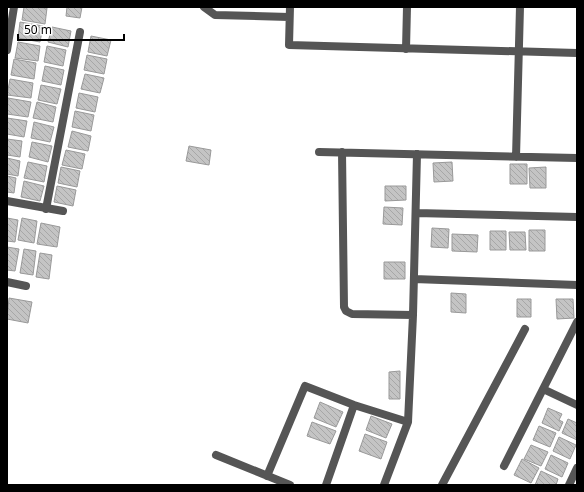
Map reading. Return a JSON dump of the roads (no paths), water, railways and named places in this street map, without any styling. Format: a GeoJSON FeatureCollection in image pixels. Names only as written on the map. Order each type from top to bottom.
{"type":"FeatureCollection","features":[{"type":"Feature","properties":{"kind":"street"},"geometry":{"type":"LineString","coordinates":[[7,50],[14,7]]}},
{"type":"Feature","properties":{"kind":"street"},"geometry":{"type":"LineString","coordinates":[[204,7],[215,14],[289,17]]}},
{"type":"Feature","properties":{"kind":"street"},"geometry":{"type":"LineString","coordinates":[[290,7],[289,45],[577,54]]}},
{"type":"Feature","properties":{"kind":"street"},"geometry":{"type":"LineString","coordinates":[[406,49],[407,7]]}},
{"type":"Feature","properties":{"kind":"street"},"geometry":{"type":"LineString","coordinates":[[516,157],[520,7]]}},
{"type":"Feature","properties":{"kind":"street"},"geometry":{"type":"LineString","coordinates":[[46,209],[80,32]]}},
{"type":"Feature","properties":{"kind":"street"},"geometry":{"type":"LineString","coordinates":[[320,152],[577,158]]}},
{"type":"Feature","properties":{"kind":"street"},"geometry":{"type":"LineString","coordinates":[[342,152],[344,307],[346,311],[352,314],[413,315]]}},
{"type":"Feature","properties":{"kind":"street"},"geometry":{"type":"LineString","coordinates":[[384,485],[408,422],[413,315],[417,154]]}},
{"type":"Feature","properties":{"kind":"street"},"geometry":{"type":"LineString","coordinates":[[7,201],[63,211]]}},
{"type":"Feature","properties":{"kind":"street"},"geometry":{"type":"LineString","coordinates":[[416,213],[577,217]]}},
{"type":"Feature","properties":{"kind":"street"},"geometry":{"type":"LineString","coordinates":[[414,279],[577,285]]}},
{"type":"Feature","properties":{"kind":"street"},"geometry":{"type":"LineString","coordinates":[[7,282],[26,286]]}},
{"type":"Feature","properties":{"kind":"street"},"geometry":{"type":"LineString","coordinates":[[504,466],[543,389],[574,335],[577,322]]}},
{"type":"Feature","properties":{"kind":"street"},"geometry":{"type":"LineString","coordinates":[[442,485],[525,328]]}},
{"type":"Feature","properties":{"kind":"street"},"geometry":{"type":"LineString","coordinates":[[267,476],[305,386],[354,405],[408,422]]}},
{"type":"Feature","properties":{"kind":"street"},"geometry":{"type":"LineString","coordinates":[[543,389],[577,405]]}},
{"type":"Feature","properties":{"kind":"street"},"geometry":{"type":"LineString","coordinates":[[326,485],[354,405]]}},
{"type":"Feature","properties":{"kind":"street"},"geometry":{"type":"LineString","coordinates":[[216,455],[290,485]]}},
{"type":"Feature","properties":{"kind":"street"},"geometry":{"type":"LineString","coordinates":[[569,485],[577,468]]}}]}
